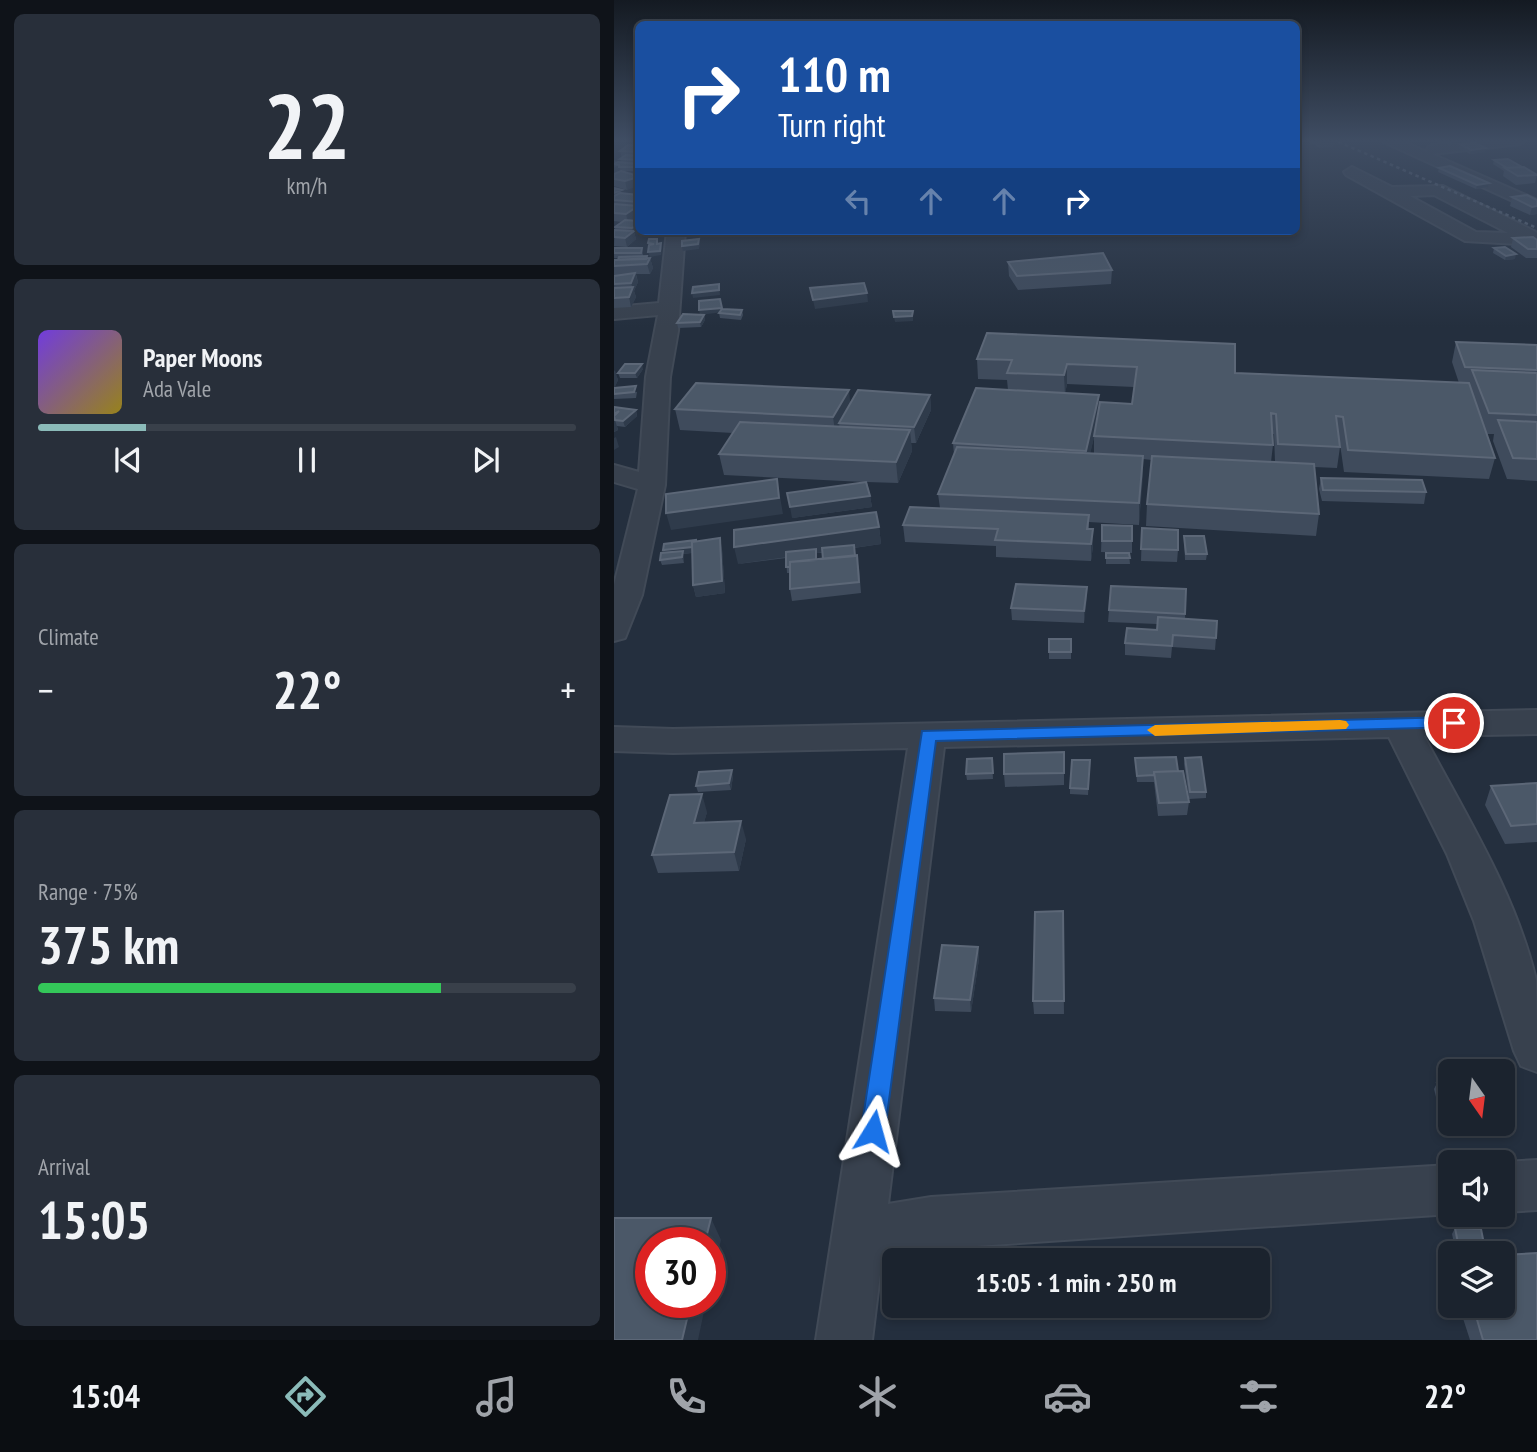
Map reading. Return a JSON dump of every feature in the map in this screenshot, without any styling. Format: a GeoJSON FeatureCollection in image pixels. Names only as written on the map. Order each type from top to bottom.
{"type":"FeatureCollection","features":[{"type":"Feature","properties":{"kind":"street"},"geometry":{"type":"LineString","coordinates":[[1404,202],[1472,237],[1537,239]]}},
{"type":"Feature","properties":{"kind":"street"},"geometry":{"type":"LineString","coordinates":[[1461,202],[1537,239]]}},
{"type":"Feature","properties":{"kind":"street"},"geometry":{"type":"LineString","coordinates":[[614,631],[627,595],[652,485],[658,377],[676,235]]}},
{"type":"Feature","properties":{"kind":"street"},"geometry":{"type":"LineString","coordinates":[[614,313],[668,308]]}},
{"type":"Feature","properties":{"kind":"street"},"geometry":{"type":"LineString","coordinates":[[614,473],[652,485]]}},
{"type":"Feature","properties":{"kind":"street"},"geometry":{"type":"LineString","coordinates":[[614,739],[1537,722]]}},
{"type":"Feature","properties":{"kind":"street"},"geometry":{"type":"LineString","coordinates":[[1399,723],[1467,854],[1495,921],[1537,1051]]}},
{"type":"Feature","properties":{"kind":"street"},"geometry":{"type":"LineString","coordinates":[[844,1340],[928,735]]}},
{"type":"Feature","properties":{"kind":"street"},"geometry":{"type":"LineString","coordinates":[[1515,1186],[1537,1185]]}},
{"type":"Feature","properties":{"kind":"street"},"geometry":{"type":"LineString","coordinates":[[858,1236],[931,1223],[1438,1192]]}},
{"type":"Feature","properties":{"kind":"building"},"geometry":{"type":"Polygon","coordinates":[[[1521,202],[1537,202],[1537,206],[1532,207],[1521,202]]]}},
{"type":"Feature","properties":{"kind":"building"},"geometry":{"type":"Polygon","coordinates":[[[614,204],[635,206],[626,214],[614,213],[614,204]]]}},
{"type":"Feature","properties":{"kind":"building"},"geometry":{"type":"Polygon","coordinates":[[[625,220],[635,221],[632,228],[615,227],[625,220]]]}},
{"type":"Feature","properties":{"kind":"building"},"geometry":{"type":"Polygon","coordinates":[[[614,230],[634,231],[625,238],[614,237],[614,230]]]}},
{"type":"Feature","properties":{"kind":"building"},"geometry":{"type":"Polygon","coordinates":[[[1533,237],[1537,240],[1537,249],[1528,249],[1513,238],[1533,237]]]}},
{"type":"Feature","properties":{"kind":"building"},"geometry":{"type":"Polygon","coordinates":[[[649,239],[657,239],[657,244],[661,243],[660,251],[648,252],[649,245],[654,244],[648,243],[649,239]]]}},
{"type":"Feature","properties":{"kind":"building"},"geometry":{"type":"Polygon","coordinates":[[[699,239],[698,244],[682,246],[682,241],[699,239]]]}},
{"type":"Feature","properties":{"kind":"building"},"geometry":{"type":"Polygon","coordinates":[[[1505,247],[1516,254],[1506,256],[1494,248],[1505,247]]]}},
{"type":"Feature","properties":{"kind":"building"},"geometry":{"type":"Polygon","coordinates":[[[614,248],[642,248],[641,253],[614,253],[614,248]]]}},
{"type":"Feature","properties":{"kind":"building"},"geometry":{"type":"Polygon","coordinates":[[[1103,253],[1112,270],[1017,276],[1008,262],[1103,253]]]}},
{"type":"Feature","properties":{"kind":"building"},"geometry":{"type":"Polygon","coordinates":[[[647,256],[646,259],[618,260],[619,257],[647,256]]]}},
{"type":"Feature","properties":{"kind":"building"},"geometry":{"type":"Polygon","coordinates":[[[650,258],[647,264],[614,266],[614,260],[650,258]]]}},
{"type":"Feature","properties":{"kind":"building"},"geometry":{"type":"Polygon","coordinates":[[[635,273],[631,283],[614,284],[614,276],[635,273]]]}},
{"type":"Feature","properties":{"kind":"building"},"geometry":{"type":"Polygon","coordinates":[[[864,283],[867,293],[813,300],[810,288],[864,283]]]}},
{"type":"Feature","properties":{"kind":"building"},"geometry":{"type":"Polygon","coordinates":[[[719,284],[719,290],[692,293],[693,287],[719,284]]]}},
{"type":"Feature","properties":{"kind":"building"},"geometry":{"type":"Polygon","coordinates":[[[633,287],[629,297],[614,298],[614,288],[633,287]]]}},
{"type":"Feature","properties":{"kind":"building"},"geometry":{"type":"Polygon","coordinates":[[[720,299],[722,308],[699,310],[699,301],[720,299]]]}},
{"type":"Feature","properties":{"kind":"building"},"geometry":{"type":"Polygon","coordinates":[[[722,309],[742,310],[740,315],[719,313],[722,309]]]}},
{"type":"Feature","properties":{"kind":"building"},"geometry":{"type":"Polygon","coordinates":[[[893,311],[913,311],[912,316],[894,317],[893,311]]]}},
{"type":"Feature","properties":{"kind":"building"},"geometry":{"type":"Polygon","coordinates":[[[683,314],[704,315],[700,322],[677,323],[683,314]]]}},
{"type":"Feature","properties":{"kind":"building"},"geometry":{"type":"Polygon","coordinates":[[[987,333],[1235,344],[1235,373],[1469,383],[1495,458],[1348,450],[1343,417],[1336,416],[1340,447],[1278,444],[1276,414],[1271,413],[1273,445],[1094,436],[1100,402],[1132,404],[1137,367],[1067,364],[1064,375],[1007,373],[1012,360],[977,359],[987,333]]]}},
{"type":"Feature","properties":{"kind":"building"},"geometry":{"type":"Polygon","coordinates":[[[1456,342],[1537,345],[1537,370],[1465,367],[1456,342]]]}},
{"type":"Feature","properties":{"kind":"building"},"geometry":{"type":"Polygon","coordinates":[[[625,364],[642,364],[635,373],[618,373],[625,364]]]}},
{"type":"Feature","properties":{"kind":"building"},"geometry":{"type":"Polygon","coordinates":[[[1472,370],[1537,373],[1537,415],[1489,413],[1472,370]]]}},
{"type":"Feature","properties":{"kind":"building"},"geometry":{"type":"Polygon","coordinates":[[[696,383],[849,390],[833,417],[675,409],[696,383]]]}},
{"type":"Feature","properties":{"kind":"building"},"geometry":{"type":"Polygon","coordinates":[[[636,386],[634,392],[614,394],[614,388],[636,386]]]}},
{"type":"Feature","properties":{"kind":"building"},"geometry":{"type":"Polygon","coordinates":[[[976,388],[1099,395],[1086,451],[953,443],[976,388]]]}},
{"type":"Feature","properties":{"kind":"building"},"geometry":{"type":"Polygon","coordinates":[[[858,390],[930,395],[914,427],[839,423],[858,390]]]}},
{"type":"Feature","properties":{"kind":"building"},"geometry":{"type":"Polygon","coordinates":[[[614,407],[636,410],[623,421],[615,420],[614,416],[619,411],[614,414],[614,407]]]}},
{"type":"Feature","properties":{"kind":"building"},"geometry":{"type":"Polygon","coordinates":[[[1498,420],[1537,422],[1537,459],[1513,458],[1498,420]]]}},
{"type":"Feature","properties":{"kind":"building"},"geometry":{"type":"Polygon","coordinates":[[[740,422],[910,430],[896,462],[719,454],[740,422]]]}},
{"type":"Feature","properties":{"kind":"building"},"geometry":{"type":"Polygon","coordinates":[[[957,447],[1143,456],[1139,503],[938,494],[957,447]]]}},
{"type":"Feature","properties":{"kind":"building"},"geometry":{"type":"Polygon","coordinates":[[[1152,456],[1314,464],[1319,514],[1147,504],[1152,456]]]}},
{"type":"Feature","properties":{"kind":"building"},"geometry":{"type":"Polygon","coordinates":[[[1321,478],[1422,480],[1426,492],[1323,490],[1321,478]]]}},
{"type":"Feature","properties":{"kind":"building"},"geometry":{"type":"Polygon","coordinates":[[[777,479],[779,498],[666,513],[666,494],[777,479]]]}},
{"type":"Feature","properties":{"kind":"building"},"geometry":{"type":"Polygon","coordinates":[[[866,482],[870,496],[790,507],[787,493],[866,482]]]}},
{"type":"Feature","properties":{"kind":"building"},"geometry":{"type":"Polygon","coordinates":[[[910,507],[1089,515],[1087,529],[1093,529],[1091,544],[995,540],[998,529],[903,525],[910,507]]]}},
{"type":"Feature","properties":{"kind":"building"},"geometry":{"type":"Polygon","coordinates":[[[876,512],[879,527],[734,547],[734,530],[876,512]]]}},
{"type":"Feature","properties":{"kind":"building"},"geometry":{"type":"Polygon","coordinates":[[[1102,525],[1132,526],[1132,541],[1102,541],[1102,525]]]}},
{"type":"Feature","properties":{"kind":"building"},"geometry":{"type":"Polygon","coordinates":[[[1142,528],[1178,530],[1178,550],[1141,549],[1142,528]]]}},
{"type":"Feature","properties":{"kind":"building"},"geometry":{"type":"Polygon","coordinates":[[[1184,536],[1204,536],[1207,554],[1186,554],[1184,536]]]}},
{"type":"Feature","properties":{"kind":"building"},"geometry":{"type":"Polygon","coordinates":[[[720,538],[722,581],[693,585],[692,542],[720,538]]]}},
{"type":"Feature","properties":{"kind":"building"},"geometry":{"type":"Polygon","coordinates":[[[696,540],[692,542],[692,547],[663,550],[664,544],[696,540]]]}},
{"type":"Feature","properties":{"kind":"building"},"geometry":{"type":"Polygon","coordinates":[[[854,545],[855,556],[823,559],[822,548],[854,545]]]}},
{"type":"Feature","properties":{"kind":"building"},"geometry":{"type":"Polygon","coordinates":[[[816,549],[816,560],[790,562],[790,567],[786,567],[786,552],[816,549]]]}},
{"type":"Feature","properties":{"kind":"building"},"geometry":{"type":"Polygon","coordinates":[[[683,551],[682,557],[660,560],[661,553],[683,551]]]}},
{"type":"Feature","properties":{"kind":"building"},"geometry":{"type":"Polygon","coordinates":[[[1106,553],[1129,553],[1130,558],[1106,558],[1106,553]]]}},
{"type":"Feature","properties":{"kind":"building"},"geometry":{"type":"Polygon","coordinates":[[[857,555],[859,582],[790,589],[790,562],[857,555]]]}},
{"type":"Feature","properties":{"kind":"building"},"geometry":{"type":"Polygon","coordinates":[[[1016,584],[1087,587],[1084,611],[1011,608],[1016,584]]]}},
{"type":"Feature","properties":{"kind":"building"},"geometry":{"type":"Polygon","coordinates":[[[1111,586],[1186,589],[1185,614],[1109,610],[1111,586]]]}},
{"type":"Feature","properties":{"kind":"building"},"geometry":{"type":"Polygon","coordinates":[[[1158,617],[1217,621],[1216,638],[1173,635],[1172,646],[1125,643],[1127,628],[1157,630],[1158,617]]]}},
{"type":"Feature","properties":{"kind":"building"},"geometry":{"type":"Polygon","coordinates":[[[1049,639],[1071,639],[1071,652],[1049,652],[1049,639]]]}},
{"type":"Feature","properties":{"kind":"building"},"geometry":{"type":"Polygon","coordinates":[[[1064,752],[1064,773],[1004,774],[1004,754],[1064,752]]]}},
{"type":"Feature","properties":{"kind":"building"},"geometry":{"type":"Polygon","coordinates":[[[1176,757],[1178,771],[1137,776],[1135,758],[1176,757]]]}},
{"type":"Feature","properties":{"kind":"building"},"geometry":{"type":"Polygon","coordinates":[[[1201,757],[1206,792],[1190,792],[1185,758],[1201,757]]]}},
{"type":"Feature","properties":{"kind":"building"},"geometry":{"type":"Polygon","coordinates":[[[992,758],[993,773],[966,774],[967,759],[992,758]]]}},
{"type":"Feature","properties":{"kind":"building"},"geometry":{"type":"Polygon","coordinates":[[[1072,760],[1090,760],[1088,789],[1070,788],[1072,760]]]}},
{"type":"Feature","properties":{"kind":"building"},"geometry":{"type":"Polygon","coordinates":[[[732,770],[729,783],[696,786],[699,772],[732,770]]]}},
{"type":"Feature","properties":{"kind":"building"},"geometry":{"type":"Polygon","coordinates":[[[1183,771],[1189,802],[1159,803],[1154,772],[1183,771]]]}},
{"type":"Feature","properties":{"kind":"building"},"geometry":{"type":"Polygon","coordinates":[[[1537,783],[1537,824],[1511,826],[1491,786],[1537,783]]]}},
{"type":"Feature","properties":{"kind":"building"},"geometry":{"type":"Polygon","coordinates":[[[702,794],[694,823],[741,821],[734,852],[652,855],[670,795],[702,794]]]}},
{"type":"Feature","properties":{"kind":"building"},"geometry":{"type":"Polygon","coordinates":[[[1063,911],[1064,1001],[1033,1001],[1035,912],[1063,911]]]}},
{"type":"Feature","properties":{"kind":"building"},"geometry":{"type":"Polygon","coordinates":[[[942,945],[978,947],[970,1000],[934,998],[942,945]]]}},
{"type":"Feature","properties":{"kind":"building"},"geometry":{"type":"Polygon","coordinates":[[[614,1218],[711,1218],[709,1227],[635,1227],[635,1318],[687,1318],[682,1340],[614,1340],[614,1218]]]}},
{"type":"Feature","properties":{"kind":"building"},"geometry":{"type":"Polygon","coordinates":[[[1455,1228],[1481,1229],[1483,1241],[1458,1241],[1455,1228]]]}},
{"type":"Feature","properties":{"kind":"building"},"geometry":{"type":"Polygon","coordinates":[[[1537,1253],[1537,1340],[1483,1340],[1477,1318],[1515,1318],[1515,1254],[1537,1253]]]}},
{"type":"Feature","properties":{"kind":"railway"},"geometry":{"type":"LineString","coordinates":[[1476,202],[1537,228]]}},
{"type":"Feature","properties":{"kind":"slow traffic"},"geometry":{"type":"LineString","coordinates":[[1155,730],[1340,725]]}},
{"type":"Feature","properties":{"kind":"route"},"geometry":{"type":"LineString","coordinates":[[873,1131],[928,735],[1454,723]]}}]}
